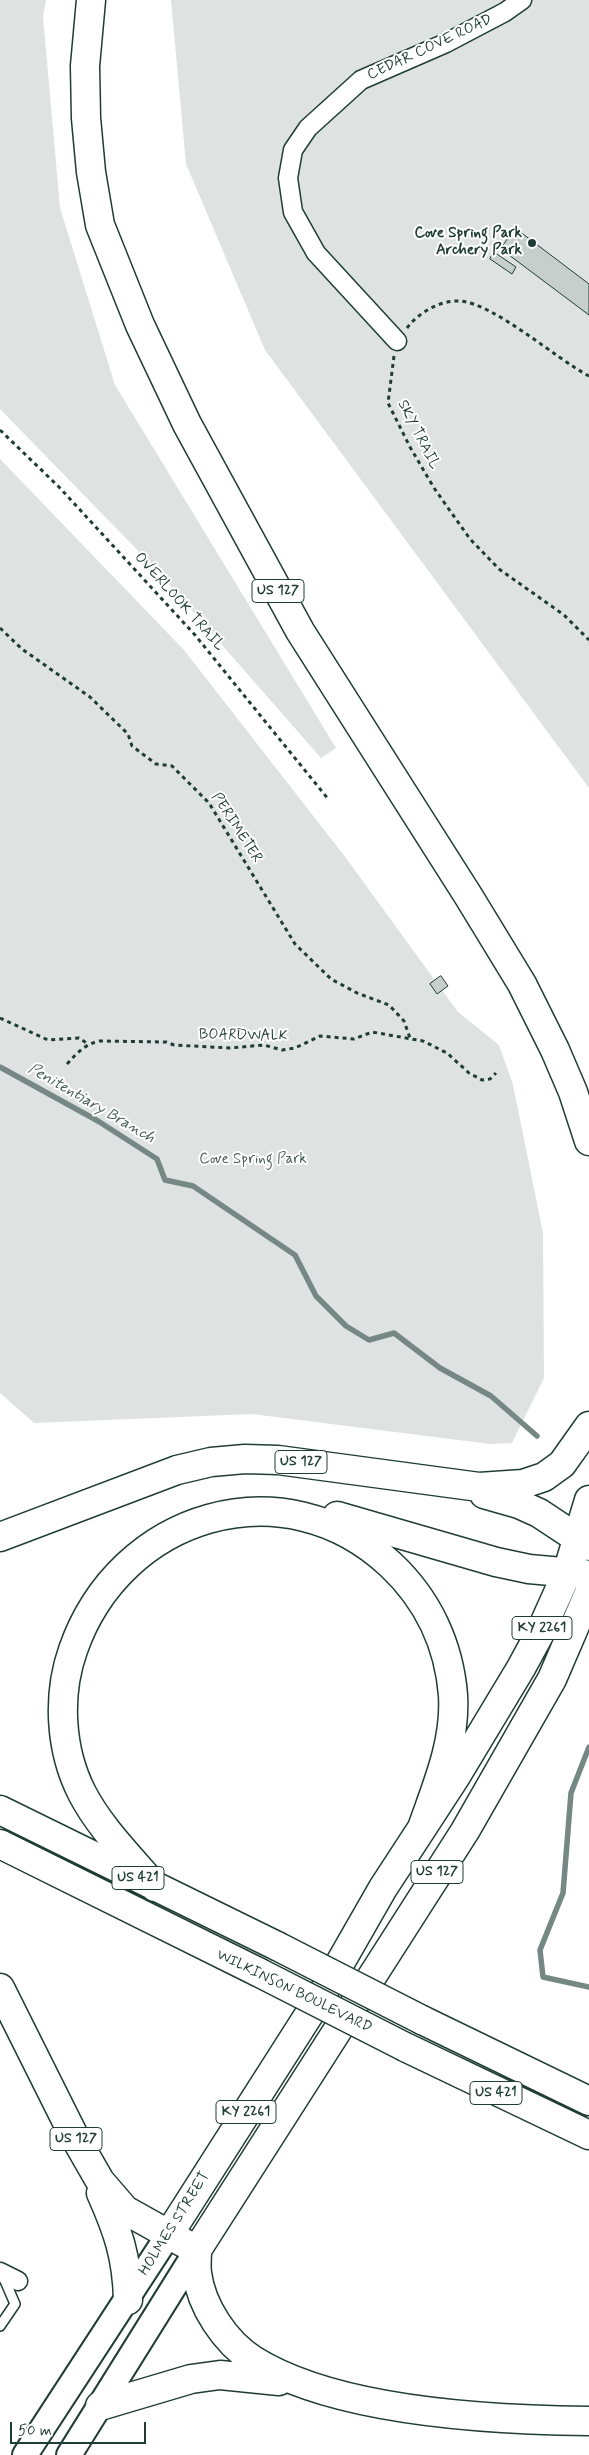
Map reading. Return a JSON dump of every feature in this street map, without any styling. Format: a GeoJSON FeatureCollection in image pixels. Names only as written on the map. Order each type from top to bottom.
{"type":"FeatureCollection","features":[{"type":"Feature","properties":{"kind":"highway","name":"US 127"},"geometry":{"type":"LineString","coordinates":[[91,0],[86,66],[86,118],[90,172],[100,225],[140,326],[187,424],[300,631],[470,897],[522,984],[555,1050],[573,1092],[589,1141]]}},
{"type":"Feature","properties":{"kind":"highway","name":"US 127"},"geometry":{"type":"LineString","coordinates":[[0,1537],[143,1481],[211,1462],[245,1459],[301,1462],[479,1487],[523,1484],[544,1478],[562,1464],[589,1426]]}},
{"type":"Feature","properties":{"kind":"highway"},"geometry":{"type":"LineString","coordinates":[[451,1484],[518,1504],[539,1514],[583,1542]]}},
{"type":"Feature","properties":{"kind":"highway","name":"KY 2261"},"geometry":{"type":"LineString","coordinates":[[422,1828],[521,1668],[540,1632],[578,1574],[589,1500]]}},
{"type":"Feature","properties":{"kind":"highway"},"geometry":{"type":"LineString","coordinates":[[155,1887],[98,1818],[82,1793],[65,1739],[63,1712],[70,1658],[79,1633],[91,1609],[106,1586],[146,1548],[171,1533],[198,1521],[236,1512],[286,1508],[316,1511],[372,1525],[496,1562],[578,1574]]}},
{"type":"Feature","properties":{"kind":"highway"},"geometry":{"type":"LineString","coordinates":[[236,1512],[274,1511],[305,1516],[332,1526],[358,1539],[381,1555],[401,1574],[418,1595],[433,1619],[443,1644],[450,1670],[453,1697],[452,1724],[448,1751],[422,1828]]}},
{"type":"Feature","properties":{"kind":"highway","name":"US 127"},"geometry":{"type":"LineString","coordinates":[[0,1988],[87,2159],[112,2198],[125,2210],[197,2250],[465,1830],[552,1679],[570,1642],[589,1593]]}},
{"type":"Feature","properties":{"kind":"highway","name":"WILKINSON BOULEVARD"},"geometry":{"type":"LineString","coordinates":[[0,1810],[589,2101]]}},
{"type":"Feature","properties":{"kind":"highway","name":"HOLMES STREET"},"geometry":{"type":"LineString","coordinates":[[169,2234],[324,1991],[383,1888],[422,1828]]}},
{"type":"Feature","properties":{"kind":"highway","name":"WILKINSON BOULEVARD"},"geometry":{"type":"LineString","coordinates":[[0,1844],[258,1972],[405,2048],[589,2135]]}},
{"type":"Feature","properties":{"kind":"highway"},"geometry":{"type":"LineString","coordinates":[[87,2159],[122,2246],[127,2270],[128,2300]]}},
{"type":"Feature","properties":{"kind":"highway"},"geometry":{"type":"LineString","coordinates":[[197,2250],[197,2273],[208,2306],[219,2326],[233,2344],[252,2359],[275,2372],[320,2390]]}},
{"type":"Feature","properties":{"kind":"highway"},"geometry":{"type":"LineString","coordinates":[[100,2406],[191,2378],[220,2375],[265,2379],[427,2410],[511,2418],[589,2421]]}},
{"type":"Feature","properties":{"kind":"main road","name":"HOLMES STREET"},"geometry":{"type":"LineString","coordinates":[[25,2455],[128,2300],[169,2234]]}},
{"type":"Feature","properties":{"kind":"main road"},"geometry":{"type":"LineString","coordinates":[[68,2455],[197,2250]]}},
{"type":"Feature","properties":{"kind":"street","name":"CEDAR COVE ROAD"},"geometry":{"type":"LineString","coordinates":[[397,341],[316,252],[294,212],[288,178],[293,150],[308,128],[361,80],[446,43],[505,12],[522,0]]}},
{"type":"Feature","properties":{"kind":"lane"},"geometry":{"type":"LineString","coordinates":[[0,2326],[15,2304],[6,2275]]}},
{"type":"Feature","properties":{"kind":"path"},"geometry":{"type":"LineString","coordinates":[[397,341],[418,315],[444,304],[459,301],[476,305],[505,320],[589,376]]}},
{"type":"Feature","properties":{"kind":"path","name":"SKY TRAIL"},"geometry":{"type":"LineString","coordinates":[[397,341],[388,403],[410,447],[434,488],[470,539],[499,570],[564,615],[589,640]]}},
{"type":"Feature","properties":{"kind":"path","name":"OVERLOOK TRAIL"},"geometry":{"type":"LineString","coordinates":[[0,430],[59,487],[195,635],[329,800]]}},
{"type":"Feature","properties":{"kind":"path","name":"PERIMETER"},"geometry":{"type":"LineString","coordinates":[[0,628],[22,649],[90,697],[128,734],[132,746],[156,764],[172,766],[210,803],[295,944],[331,979],[357,993],[389,1005],[404,1020],[410,1038]]}},
{"type":"Feature","properties":{"kind":"path","name":"BOARDWALK"},"geometry":{"type":"LineString","coordinates":[[0,1018],[48,1040],[79,1038],[88,1044],[99,1041],[166,1042],[174,1045],[230,1048],[264,1045],[282,1050],[295,1048],[320,1036],[354,1039],[372,1032],[410,1038],[447,1053],[469,1074],[482,1080],[490,1079],[496,1072]]}},
{"type":"Feature","properties":{"kind":"path"},"geometry":{"type":"LineString","coordinates":[[67,1064],[77,1052],[88,1044]]}},
{"type":"Feature","properties":{"kind":"green space"},"geometry":{"type":"Polygon","coordinates":[[[0,0],[46,0],[43,16],[60,208],[115,385],[336,748],[321,758],[152,565],[0,409],[0,0]]]}},
{"type":"Feature","properties":{"kind":"green space"},"geometry":{"type":"Polygon","coordinates":[[[171,0],[589,0],[589,788],[265,350],[186,164],[171,0]]]}},
{"type":"Feature","properties":{"kind":"green space","name":"Cove Spring Park"},"geometry":{"type":"Polygon","coordinates":[[[0,459],[184,650],[346,858],[458,1012],[499,1045],[513,1085],[543,1233],[544,1378],[512,1443],[490,1444],[252,1414],[34,1423],[0,1393],[0,459]]]}},
{"type":"Feature","properties":{"kind":"building"},"geometry":{"type":"Polygon","coordinates":[[[515,228],[589,284],[589,315],[501,249],[515,228]]]}},
{"type":"Feature","properties":{"kind":"building"},"geometry":{"type":"Polygon","coordinates":[[[494,252],[516,267],[512,274],[490,259],[494,252]]]}},
{"type":"Feature","properties":{"kind":"building"},"geometry":{"type":"Polygon","coordinates":[[[441,976],[448,986],[437,994],[430,984],[441,976]]]}},
{"type":"Feature","properties":{"kind":"waterway","name":"Penitentiary Branch"},"geometry":{"type":"LineString","coordinates":[[0,1067],[98,1121],[157,1159],[165,1180],[193,1186],[295,1255],[316,1296],[346,1326],[369,1340],[394,1333],[440,1368],[491,1396],[537,1436]]}},
{"type":"Feature","properties":{"kind":"waterway"},"geometry":{"type":"LineString","coordinates":[[589,1747],[571,1793],[563,1893],[540,1950],[543,1977],[589,1987]]}},
{"type":"Feature","properties":{"kind":"place","name":"Cove Spring Park Archery Park"},"geometry":{"type":"Point","coordinates":[532,243]}}]}
